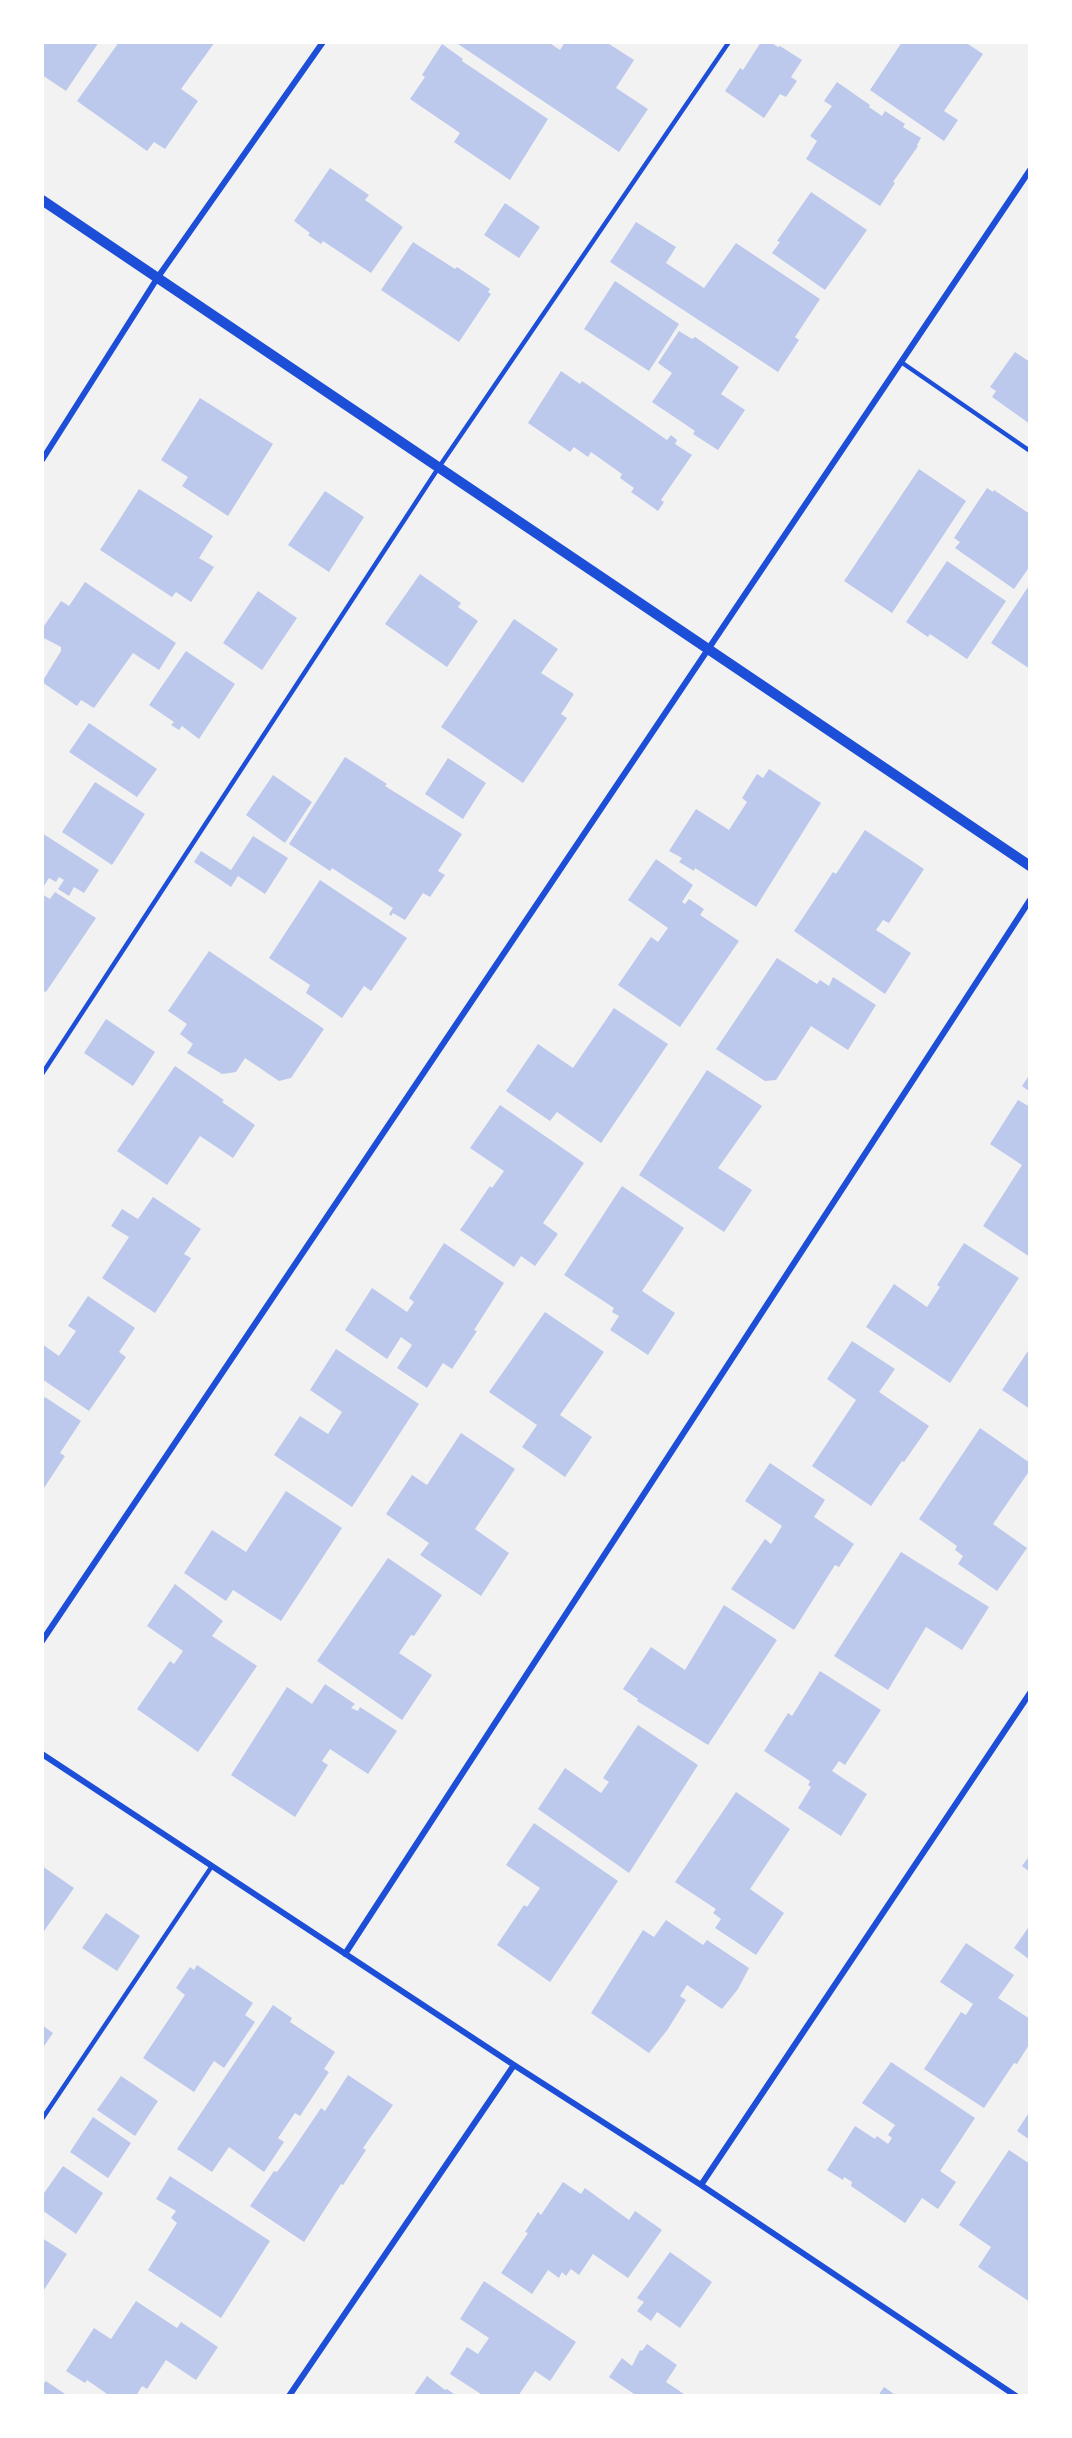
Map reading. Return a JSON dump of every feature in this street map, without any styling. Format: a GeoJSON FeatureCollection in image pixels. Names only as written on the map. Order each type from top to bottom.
{"type":"FeatureCollection","features":[{"type":"Feature","properties":{"kind":"street"},"geometry":{"type":"LineString","coordinates":[[42,460],[158,277],[323,42]]}},
{"type":"Feature","properties":{"kind":"street"},"geometry":{"type":"LineString","coordinates":[[42,1641],[1030,170]]}},
{"type":"Feature","properties":{"kind":"street"},"geometry":{"type":"LineString","coordinates":[[42,200],[1030,866]]}},
{"type":"Feature","properties":{"kind":"street"},"geometry":{"type":"LineString","coordinates":[[345,1954],[1030,900]]}},
{"type":"Feature","properties":{"kind":"street"},"geometry":{"type":"LineString","coordinates":[[701,2185],[1030,1693]]}},
{"type":"Feature","properties":{"kind":"street"},"geometry":{"type":"LineString","coordinates":[[42,1754],[514,2065],[701,2185],[1016,2396]]}},
{"type":"Feature","properties":{"kind":"street"},"geometry":{"type":"LineString","coordinates":[[289,2396],[514,2065]]}},
{"type":"Feature","properties":{"kind":"lane"},"geometry":{"type":"LineString","coordinates":[[42,1074],[439,467],[729,42]]}},
{"type":"Feature","properties":{"kind":"lane"},"geometry":{"type":"LineString","coordinates":[[901,362],[1030,451]]}},
{"type":"Feature","properties":{"kind":"lane"},"geometry":{"type":"LineString","coordinates":[[42,2119],[212,1866]]}},
{"type":"Feature","properties":{"kind":"building"},"geometry":{"type":"Polygon","coordinates":[[[42,42],[99,42],[66,91],[42,75],[42,42]]]}},
{"type":"Feature","properties":{"kind":"building"},"geometry":{"type":"Polygon","coordinates":[[[119,42],[215,42],[181,89],[198,101],[165,149],[154,142],[147,151],[77,101],[119,42]]]}},
{"type":"Feature","properties":{"kind":"building"},"geometry":{"type":"Polygon","coordinates":[[[455,42],[548,42],[560,50],[565,42],[606,42],[634,60],[616,88],[648,109],[619,152],[455,42]]]}},
{"type":"Feature","properties":{"kind":"building"},"geometry":{"type":"Polygon","coordinates":[[[761,42],[770,42],[780,46],[802,60],[791,77],[797,81],[786,97],[780,94],[764,118],[725,91],[740,68],[743,70],[761,42]]]}},
{"type":"Feature","properties":{"kind":"building"},"geometry":{"type":"Polygon","coordinates":[[[902,42],[965,42],[983,54],[944,111],[958,120],[944,141],[870,90],[902,42]]]}},
{"type":"Feature","properties":{"kind":"building"},"geometry":{"type":"Polygon","coordinates":[[[442,44],[463,59],[462,61],[548,119],[510,180],[454,142],[460,133],[410,99],[425,77],[422,75],[442,44]]]}},
{"type":"Feature","properties":{"kind":"building"},"geometry":{"type":"Polygon","coordinates":[[[837,82],[882,116],[885,111],[905,124],[903,127],[921,138],[880,206],[806,159],[817,141],[810,136],[832,106],[824,101],[837,82]]]}},
{"type":"Feature","properties":{"kind":"building"},"geometry":{"type":"Polygon","coordinates":[[[330,168],[369,195],[365,200],[403,227],[371,273],[323,241],[321,244],[294,221],[330,168]]]}},
{"type":"Feature","properties":{"kind":"building"},"geometry":{"type":"Polygon","coordinates":[[[811,192],[867,230],[825,290],[772,253],[780,242],[777,241],[811,192]]]}},
{"type":"Feature","properties":{"kind":"building"},"geometry":{"type":"Polygon","coordinates":[[[505,203],[540,227],[519,258],[484,235],[505,203]]]}},
{"type":"Feature","properties":{"kind":"building"},"geometry":{"type":"Polygon","coordinates":[[[636,222],[676,247],[666,263],[704,288],[736,243],[820,299],[795,337],[799,340],[778,372],[610,262],[636,222]]]}},
{"type":"Feature","properties":{"kind":"building"},"geometry":{"type":"Polygon","coordinates":[[[413,242],[490,289],[488,292],[491,294],[459,342],[381,290],[413,242]]]}},
{"type":"Feature","properties":{"kind":"building"},"geometry":{"type":"Polygon","coordinates":[[[615,281],[679,324],[649,371],[584,329],[615,281]]]}},
{"type":"Feature","properties":{"kind":"building"},"geometry":{"type":"Polygon","coordinates":[[[679,331],[692,339],[695,337],[739,367],[721,394],[745,410],[718,450],[693,434],[695,431],[652,402],[672,373],[658,363],[679,331]]]}},
{"type":"Feature","properties":{"kind":"building"},"geometry":{"type":"Polygon","coordinates":[[[1015,352],[1030,362],[1030,424],[992,397],[996,391],[990,387],[1015,352]]]}},
{"type":"Feature","properties":{"kind":"building"},"geometry":{"type":"Polygon","coordinates":[[[561,371],[580,384],[582,381],[667,440],[671,435],[677,440],[675,444],[692,455],[661,500],[664,502],[658,511],[631,492],[634,488],[620,478],[622,474],[591,452],[588,457],[574,447],[570,452],[528,423],[561,371]]]}},
{"type":"Feature","properties":{"kind":"building"},"geometry":{"type":"Polygon","coordinates":[[[200,398],[273,444],[228,516],[182,486],[188,477],[161,460],[200,398]]]}},
{"type":"Feature","properties":{"kind":"building"},"geometry":{"type":"Polygon","coordinates":[[[919,469],[966,501],[892,613],[844,581],[919,469]]]}},
{"type":"Feature","properties":{"kind":"building"},"geometry":{"type":"Polygon","coordinates":[[[987,488],[993,492],[994,490],[1030,514],[1030,566],[1014,589],[955,548],[960,542],[954,538],[987,488]]]}},
{"type":"Feature","properties":{"kind":"building"},"geometry":{"type":"Polygon","coordinates":[[[139,489],[213,536],[199,558],[214,567],[191,602],[176,592],[172,597],[100,550],[139,489]]]}},
{"type":"Feature","properties":{"kind":"building"},"geometry":{"type":"Polygon","coordinates":[[[325,491],[364,517],[329,572],[288,545],[325,491]]]}},
{"type":"Feature","properties":{"kind":"building"},"geometry":{"type":"Polygon","coordinates":[[[947,561],[1006,601],[967,659],[930,634],[928,637],[906,622],[947,561]]]}},
{"type":"Feature","properties":{"kind":"building"},"geometry":{"type":"Polygon","coordinates":[[[420,574],[461,603],[458,607],[478,621],[447,667],[385,624],[420,574]]]}},
{"type":"Feature","properties":{"kind":"building"},"geometry":{"type":"Polygon","coordinates":[[[85,582],[176,643],[159,670],[133,653],[94,708],[81,700],[77,706],[42,682],[61,651],[61,647],[42,637],[42,629],[61,601],[69,606],[85,582]]]}},
{"type":"Feature","properties":{"kind":"building"},"geometry":{"type":"Polygon","coordinates":[[[1030,584],[1030,669],[991,643],[1030,584]]]}},
{"type":"Feature","properties":{"kind":"building"},"geometry":{"type":"Polygon","coordinates":[[[258,591],[297,618],[262,670],[223,643],[258,591]]]}},
{"type":"Feature","properties":{"kind":"building"},"geometry":{"type":"Polygon","coordinates":[[[514,619],[558,649],[541,673],[574,694],[561,714],[567,718],[523,783],[441,727],[514,619]]]}},
{"type":"Feature","properties":{"kind":"building"},"geometry":{"type":"Polygon","coordinates":[[[186,651],[235,684],[199,739],[182,726],[179,730],[171,725],[174,722],[149,705],[186,651]]]}},
{"type":"Feature","properties":{"kind":"building"},"geometry":{"type":"Polygon","coordinates":[[[89,723],[157,769],[137,797],[69,752],[89,723]]]}},
{"type":"Feature","properties":{"kind":"building"},"geometry":{"type":"Polygon","coordinates":[[[345,757],[387,784],[385,786],[462,834],[438,871],[445,875],[430,897],[423,893],[405,920],[393,913],[391,916],[389,914],[393,908],[332,868],[330,871],[289,844],[345,757]]]}},
{"type":"Feature","properties":{"kind":"building"},"geometry":{"type":"Polygon","coordinates":[[[448,758],[486,783],[463,819],[425,794],[448,758]]]}},
{"type":"Feature","properties":{"kind":"building"},"geometry":{"type":"Polygon","coordinates":[[[769,769],[821,803],[756,907],[695,868],[694,871],[679,862],[682,858],[669,851],[696,809],[729,830],[747,802],[742,798],[757,774],[763,778],[769,769]]]}},
{"type":"Feature","properties":{"kind":"building"},"geometry":{"type":"Polygon","coordinates":[[[273,775],[312,802],[285,843],[246,815],[273,775]]]}},
{"type":"Feature","properties":{"kind":"building"},"geometry":{"type":"Polygon","coordinates":[[[95,782],[145,814],[112,865],[62,832],[95,782]]]}},
{"type":"Feature","properties":{"kind":"building"},"geometry":{"type":"Polygon","coordinates":[[[865,830],[924,869],[889,923],[883,920],[876,930],[911,953],[885,994],[794,931],[833,872],[836,874],[865,830]]]}},
{"type":"Feature","properties":{"kind":"building"},"geometry":{"type":"Polygon","coordinates":[[[42,833],[99,870],[84,893],[74,887],[69,896],[58,889],[64,880],[59,877],[56,882],[49,878],[42,889],[42,833]]]}},
{"type":"Feature","properties":{"kind":"building"},"geometry":{"type":"Polygon","coordinates":[[[253,836],[288,858],[265,894],[238,876],[231,887],[194,862],[201,851],[231,870],[253,836]]]}},
{"type":"Feature","properties":{"kind":"building"},"geometry":{"type":"Polygon","coordinates":[[[656,859],[693,885],[682,902],[685,904],[689,899],[704,909],[700,915],[739,941],[680,1027],[618,985],[651,937],[658,942],[668,928],[628,900],[656,859]]]}},
{"type":"Feature","properties":{"kind":"building"},"geometry":{"type":"Polygon","coordinates":[[[320,880],[407,938],[371,991],[364,986],[342,1018],[306,993],[310,985],[269,958],[320,880]]]}},
{"type":"Feature","properties":{"kind":"building"},"geometry":{"type":"Polygon","coordinates":[[[55,892],[96,918],[46,992],[42,990],[42,894],[50,899],[55,892]]]}},
{"type":"Feature","properties":{"kind":"building"},"geometry":{"type":"Polygon","coordinates":[[[209,951],[324,1029],[291,1078],[279,1081],[245,1058],[236,1072],[222,1074],[187,1053],[193,1044],[180,1034],[187,1024],[168,1011],[209,951]]]}},
{"type":"Feature","properties":{"kind":"building"},"geometry":{"type":"Polygon","coordinates":[[[777,958],[817,984],[820,980],[829,986],[833,977],[876,1005],[848,1050],[811,1026],[776,1080],[765,1081],[716,1049],[777,958]]]}},
{"type":"Feature","properties":{"kind":"building"},"geometry":{"type":"Polygon","coordinates":[[[614,1008],[668,1044],[601,1143],[557,1112],[550,1121],[506,1091],[538,1044],[573,1068],[614,1008]]]}},
{"type":"Feature","properties":{"kind":"building"},"geometry":{"type":"Polygon","coordinates":[[[106,1019],[155,1052],[133,1086],[84,1053],[106,1019]]]}},
{"type":"Feature","properties":{"kind":"building"},"geometry":{"type":"Polygon","coordinates":[[[175,1066],[255,1125],[233,1158],[200,1136],[167,1185],[117,1151],[175,1066]]]}},
{"type":"Feature","properties":{"kind":"building"},"geometry":{"type":"Polygon","coordinates":[[[707,1070],[762,1106],[718,1168],[752,1190],[724,1232],[639,1175],[707,1070]]]}},
{"type":"Feature","properties":{"kind":"building"},"geometry":{"type":"Polygon","coordinates":[[[1030,1074],[1030,1092],[1022,1086],[1030,1074]]]}},
{"type":"Feature","properties":{"kind":"building"},"geometry":{"type":"Polygon","coordinates":[[[1018,1100],[1030,1107],[1030,1257],[983,1226],[1022,1165],[990,1144],[1018,1100]]]}},
{"type":"Feature","properties":{"kind":"building"},"geometry":{"type":"Polygon","coordinates":[[[500,1105],[584,1163],[543,1223],[558,1234],[535,1266],[521,1256],[514,1267],[460,1230],[490,1186],[492,1188],[504,1171],[470,1148],[500,1105]]]}},
{"type":"Feature","properties":{"kind":"building"},"geometry":{"type":"Polygon","coordinates":[[[622,1186],[684,1228],[642,1291],[675,1313],[648,1355],[610,1330],[619,1316],[612,1312],[614,1308],[564,1275],[622,1186]]]}},
{"type":"Feature","properties":{"kind":"building"},"geometry":{"type":"Polygon","coordinates":[[[153,1197],[201,1229],[184,1254],[191,1258],[155,1313],[102,1278],[129,1237],[111,1226],[122,1209],[138,1219],[153,1197]]]}},
{"type":"Feature","properties":{"kind":"building"},"geometry":{"type":"Polygon","coordinates":[[[444,1243],[504,1283],[452,1369],[443,1363],[427,1388],[397,1368],[412,1345],[401,1337],[387,1359],[345,1330],[372,1288],[407,1312],[414,1302],[409,1298],[444,1243]]]}},
{"type":"Feature","properties":{"kind":"building"},"geometry":{"type":"Polygon","coordinates":[[[964,1243],[1019,1278],[950,1383],[866,1327],[894,1284],[927,1307],[940,1287],[937,1285],[964,1243]]]}},
{"type":"Feature","properties":{"kind":"building"},"geometry":{"type":"Polygon","coordinates":[[[88,1296],[135,1328],[119,1352],[126,1357],[89,1411],[42,1379],[42,1344],[59,1356],[76,1331],[68,1326],[88,1296]]]}},
{"type":"Feature","properties":{"kind":"building"},"geometry":{"type":"Polygon","coordinates":[[[545,1312],[604,1352],[560,1415],[592,1437],[565,1477],[522,1447],[537,1425],[489,1392],[545,1312]]]}},
{"type":"Feature","properties":{"kind":"building"},"geometry":{"type":"Polygon","coordinates":[[[852,1341],[895,1369],[879,1392],[929,1426],[871,1506],[812,1466],[856,1400],[827,1379],[852,1341]]]}},
{"type":"Feature","properties":{"kind":"building"},"geometry":{"type":"Polygon","coordinates":[[[1030,1348],[1030,1409],[1002,1390],[1030,1348]]]}},
{"type":"Feature","properties":{"kind":"building"},"geometry":{"type":"Polygon","coordinates":[[[336,1349],[419,1404],[352,1507],[274,1455],[300,1416],[328,1434],[342,1412],[310,1390],[336,1349]]]}},
{"type":"Feature","properties":{"kind":"building"},"geometry":{"type":"Polygon","coordinates":[[[45,1397],[81,1421],[60,1453],[65,1456],[42,1491],[42,1401],[45,1397]]]}},
{"type":"Feature","properties":{"kind":"building"},"geometry":{"type":"Polygon","coordinates":[[[980,1428],[1030,1463],[1030,1470],[993,1524],[1027,1548],[997,1591],[958,1564],[963,1556],[955,1550],[957,1546],[919,1519],[980,1428]]]}},
{"type":"Feature","properties":{"kind":"building"},"geometry":{"type":"Polygon","coordinates":[[[461,1433],[515,1469],[475,1529],[509,1553],[481,1596],[420,1555],[429,1543],[386,1514],[412,1475],[427,1485],[461,1433]]]}},
{"type":"Feature","properties":{"kind":"building"},"geometry":{"type":"Polygon","coordinates":[[[770,1463],[825,1500],[814,1517],[854,1544],[839,1567],[835,1565],[794,1630],[731,1589],[765,1539],[771,1544],[782,1526],[745,1501],[770,1463]]]}},
{"type":"Feature","properties":{"kind":"building"},"geometry":{"type":"Polygon","coordinates":[[[286,1491],[342,1528],[281,1621],[233,1590],[226,1601],[184,1573],[212,1530],[246,1552],[286,1491]]]}},
{"type":"Feature","properties":{"kind":"building"},"geometry":{"type":"Polygon","coordinates":[[[901,1552],[989,1607],[962,1650],[926,1627],[888,1690],[834,1656],[901,1552]]]}},
{"type":"Feature","properties":{"kind":"building"},"geometry":{"type":"Polygon","coordinates":[[[388,1558],[442,1595],[414,1636],[411,1635],[399,1653],[432,1675],[402,1720],[317,1661],[388,1558]]]}},
{"type":"Feature","properties":{"kind":"building"},"geometry":{"type":"Polygon","coordinates":[[[175,1584],[223,1621],[212,1636],[257,1666],[198,1752],[137,1709],[170,1661],[174,1664],[183,1651],[147,1626],[175,1584]]]}},
{"type":"Feature","properties":{"kind":"building"},"geometry":{"type":"Polygon","coordinates":[[[724,1605],[777,1640],[708,1745],[637,1701],[638,1699],[623,1689],[651,1647],[685,1670],[724,1605]]]}},
{"type":"Feature","properties":{"kind":"building"},"geometry":{"type":"Polygon","coordinates":[[[820,1671],[881,1710],[845,1765],[839,1761],[832,1771],[867,1794],[841,1836],[798,1808],[811,1787],[808,1785],[810,1781],[764,1751],[788,1713],[792,1716],[820,1671]]]}},
{"type":"Feature","properties":{"kind":"building"},"geometry":{"type":"Polygon","coordinates":[[[325,1684],[355,1704],[351,1708],[358,1711],[360,1707],[397,1731],[368,1774],[330,1749],[322,1761],[328,1765],[295,1817],[231,1775],[287,1687],[312,1704],[325,1684]]]}},
{"type":"Feature","properties":{"kind":"building"},"geometry":{"type":"Polygon","coordinates":[[[638,1725],[698,1765],[629,1873],[538,1809],[565,1768],[601,1793],[609,1782],[603,1778],[638,1725]]]}},
{"type":"Feature","properties":{"kind":"building"},"geometry":{"type":"Polygon","coordinates":[[[736,1792],[790,1829],[750,1889],[784,1913],[756,1955],[715,1928],[721,1919],[713,1913],[716,1909],[675,1882],[736,1792]]]}},
{"type":"Feature","properties":{"kind":"building"},"geometry":{"type":"Polygon","coordinates":[[[534,1823],[618,1881],[550,1982],[497,1945],[524,1905],[527,1907],[540,1888],[506,1865],[534,1823]]]}},
{"type":"Feature","properties":{"kind":"building"},"geometry":{"type":"Polygon","coordinates":[[[1030,1855],[1030,1872],[1022,1866],[1030,1855]]]}},
{"type":"Feature","properties":{"kind":"building"},"geometry":{"type":"Polygon","coordinates":[[[42,1866],[74,1888],[42,1934],[42,1866]]]}},
{"type":"Feature","properties":{"kind":"building"},"geometry":{"type":"Polygon","coordinates":[[[106,1913],[140,1936],[117,1971],[82,1948],[106,1913]]]}},
{"type":"Feature","properties":{"kind":"building"},"geometry":{"type":"Polygon","coordinates":[[[666,1920],[703,1945],[707,1940],[749,1968],[738,1989],[722,2009],[687,1985],[680,1996],[686,2000],[668,2029],[649,2053],[591,2013],[643,1930],[654,1937],[666,1920]]]}},
{"type":"Feature","properties":{"kind":"building"},"geometry":{"type":"Polygon","coordinates":[[[1030,1925],[1030,1960],[1014,1948],[1030,1925]]]}},
{"type":"Feature","properties":{"kind":"building"},"geometry":{"type":"Polygon","coordinates":[[[966,1943],[1014,1975],[998,1998],[1030,2019],[1030,2043],[984,2108],[924,2069],[961,2012],[966,2015],[973,2004],[940,1982],[966,1943]]]}},
{"type":"Feature","properties":{"kind":"building"},"geometry":{"type":"Polygon","coordinates":[[[197,1965],[253,2003],[245,2015],[255,2022],[224,2068],[214,2061],[194,2092],[143,2058],[185,1995],[176,1988],[190,1967],[194,1970],[197,1965]]]}},
{"type":"Feature","properties":{"kind":"building"},"geometry":{"type":"Polygon","coordinates":[[[273,2005],[292,2018],[290,2022],[335,2052],[324,2069],[329,2072],[300,2116],[295,2113],[278,2138],[284,2142],[264,2172],[229,2147],[212,2172],[177,2149],[273,2005]]]}},
{"type":"Feature","properties":{"kind":"building"},"geometry":{"type":"Polygon","coordinates":[[[42,2025],[53,2033],[42,2049],[42,2025]]]}},
{"type":"Feature","properties":{"kind":"building"},"geometry":{"type":"Polygon","coordinates":[[[891,2062],[975,2118],[940,2171],[956,2182],[938,2209],[922,2198],[905,2223],[851,2186],[852,2182],[844,2177],[843,2180],[827,2170],[855,2126],[875,2139],[877,2136],[888,2144],[892,2138],[888,2135],[895,2125],[862,2103],[891,2062]]]}},
{"type":"Feature","properties":{"kind":"building"},"geometry":{"type":"Polygon","coordinates":[[[348,2075],[393,2105],[363,2148],[366,2150],[304,2242],[250,2206],[274,2171],[277,2172],[288,2157],[321,2108],[325,2111],[348,2075]]]}},
{"type":"Feature","properties":{"kind":"building"},"geometry":{"type":"Polygon","coordinates":[[[121,2076],[158,2101],[135,2136],[97,2110],[121,2076]]]}},
{"type":"Feature","properties":{"kind":"building"},"geometry":{"type":"Polygon","coordinates":[[[1030,2111],[1030,2140],[1017,2131],[1030,2111]]]}},
{"type":"Feature","properties":{"kind":"building"},"geometry":{"type":"Polygon","coordinates":[[[93,2117],[131,2143],[108,2178],[70,2152],[93,2117]]]}},
{"type":"Feature","properties":{"kind":"building"},"geometry":{"type":"Polygon","coordinates":[[[1009,2150],[1030,2164],[1030,2302],[978,2267],[991,2247],[959,2225],[1009,2150]]]}},
{"type":"Feature","properties":{"kind":"building"},"geometry":{"type":"Polygon","coordinates":[[[63,2166],[103,2193],[76,2234],[42,2210],[42,2196],[63,2166]]]}},
{"type":"Feature","properties":{"kind":"building"},"geometry":{"type":"Polygon","coordinates":[[[170,2176],[270,2241],[221,2318],[148,2270],[177,2223],[171,2218],[176,2211],[156,2199],[170,2176]]]}},
{"type":"Feature","properties":{"kind":"building"},"geometry":{"type":"Polygon","coordinates":[[[563,2182],[581,2194],[585,2188],[629,2220],[635,2211],[662,2230],[628,2278],[593,2254],[579,2275],[571,2269],[566,2276],[562,2272],[559,2278],[548,2270],[532,2294],[501,2273],[528,2233],[525,2232],[538,2212],[541,2215],[563,2182]]]}},
{"type":"Feature","properties":{"kind":"building"},"geometry":{"type":"Polygon","coordinates":[[[42,2238],[67,2254],[42,2293],[42,2238]]]}},
{"type":"Feature","properties":{"kind":"building"},"geometry":{"type":"Polygon","coordinates":[[[670,2252],[712,2282],[680,2328],[657,2312],[651,2321],[637,2311],[644,2302],[637,2298],[670,2252]]]}},
{"type":"Feature","properties":{"kind":"building"},"geometry":{"type":"Polygon","coordinates":[[[484,2281],[576,2342],[550,2381],[535,2371],[518,2396],[484,2396],[450,2374],[467,2347],[478,2354],[489,2338],[460,2319],[484,2281]]]}},
{"type":"Feature","properties":{"kind":"building"},"geometry":{"type":"Polygon","coordinates":[[[136,2301],[177,2328],[181,2322],[218,2347],[196,2380],[166,2360],[147,2389],[142,2386],[136,2396],[110,2396],[87,2380],[85,2383],[66,2371],[94,2328],[111,2339],[136,2301]]]}},
{"type":"Feature","properties":{"kind":"building"},"geometry":{"type":"Polygon","coordinates":[[[647,2344],[677,2365],[666,2382],[687,2396],[637,2396],[609,2377],[622,2358],[632,2366],[640,2350],[642,2351],[647,2344]]]}},
{"type":"Feature","properties":{"kind":"building"},"geometry":{"type":"Polygon","coordinates":[[[427,2376],[445,2390],[457,2396],[413,2396],[427,2376]]]}},
{"type":"Feature","properties":{"kind":"building"},"geometry":{"type":"Polygon","coordinates":[[[46,2381],[68,2396],[42,2396],[42,2386],[46,2381]]]}},
{"type":"Feature","properties":{"kind":"building"},"geometry":{"type":"Polygon","coordinates":[[[884,2387],[897,2396],[878,2396],[884,2387]]]}}]}
